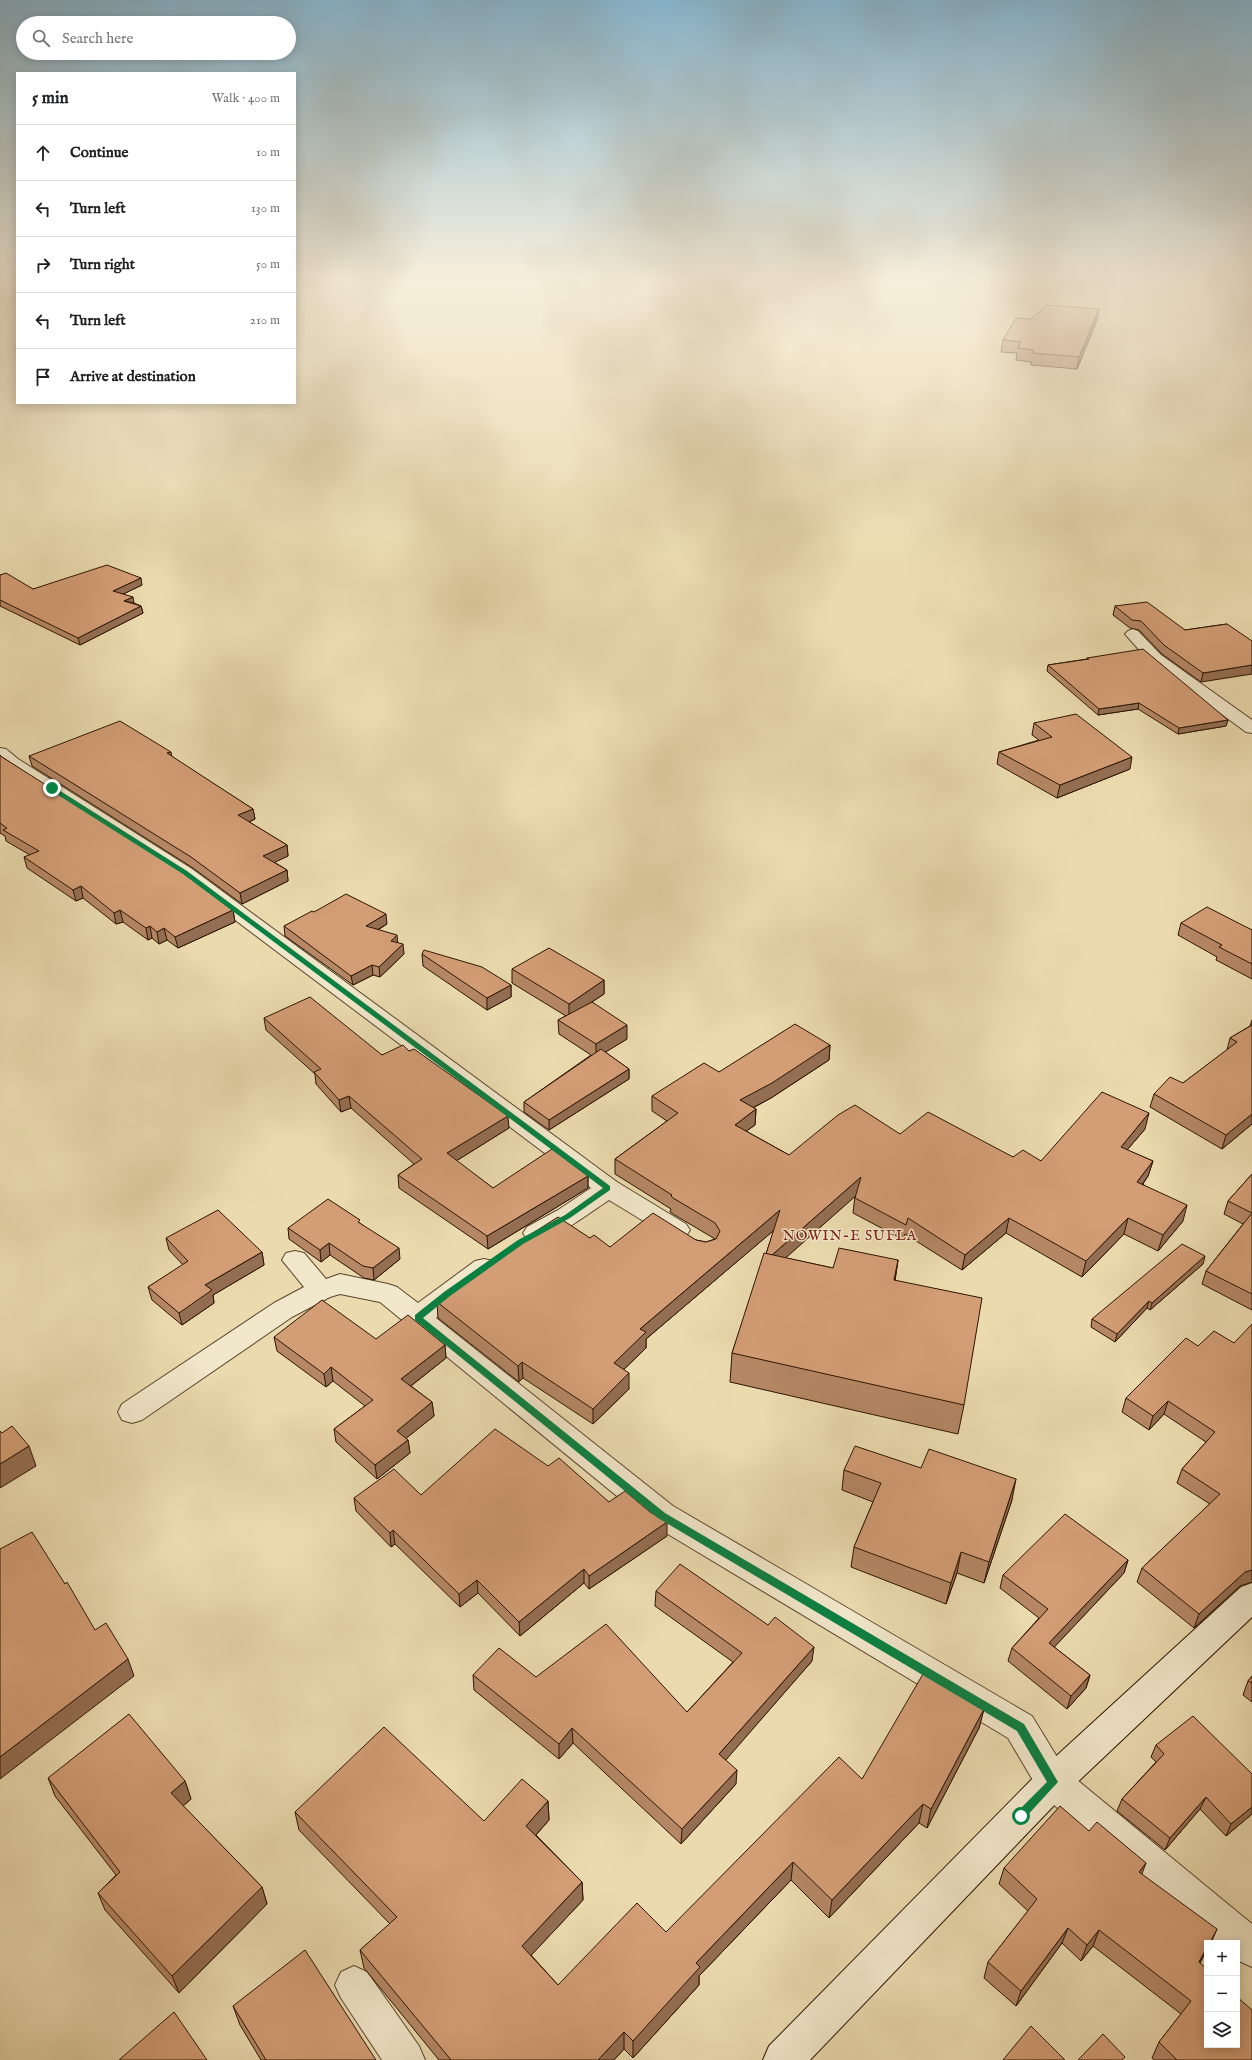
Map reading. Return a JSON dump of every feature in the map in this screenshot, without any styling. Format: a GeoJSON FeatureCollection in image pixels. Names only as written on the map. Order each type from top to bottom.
{"type":"FeatureCollection","features":[{"type":"Feature","properties":{"kind":"street"},"geometry":{"type":"LineString","coordinates":[[1133,634],[1155,658],[1252,728]]}},
{"type":"Feature","properties":{"kind":"street"},"geometry":{"type":"LineString","coordinates":[[0,753],[12,763],[185,873],[608,1188],[692,1239]]}},
{"type":"Feature","properties":{"kind":"street"},"geometry":{"type":"LineString","coordinates":[[418,1318],[447,1294],[508,1250],[567,1216],[608,1188]]}},
{"type":"Feature","properties":{"kind":"street"},"geometry":{"type":"LineString","coordinates":[[295,1260],[321,1290]]}},
{"type":"Feature","properties":{"kind":"street"},"geometry":{"type":"LineString","coordinates":[[132,1412],[284,1310],[321,1290],[340,1284],[388,1294],[662,1515],[1020,1728],[1053,1782],[1252,1948]]}},
{"type":"Feature","properties":{"kind":"street"},"geometry":{"type":"LineString","coordinates":[[783,2060],[1053,1782],[1252,1597]]}},
{"type":"Feature","properties":{"kind":"street"},"geometry":{"type":"LineString","coordinates":[[354,1985],[405,2060]]}},
{"type":"Feature","properties":{"kind":"building"},"geometry":{"type":"Polygon","coordinates":[[[107,565],[141,578],[113,591],[133,597],[124,601],[141,606],[78,638],[0,600],[0,575],[6,573],[33,589],[107,565]]]}},
{"type":"Feature","properties":{"kind":"building"},"geometry":{"type":"Polygon","coordinates":[[[1147,602],[1185,630],[1227,624],[1252,641],[1252,665],[1203,673],[1164,645],[1141,621],[1132,620],[1115,606],[1147,602]]]}},
{"type":"Feature","properties":{"kind":"building"},"geometry":{"type":"Polygon","coordinates":[[[1143,649],[1228,720],[1179,728],[1139,703],[1099,709],[1048,665],[1143,649]]]}},
{"type":"Feature","properties":{"kind":"building"},"geometry":{"type":"Polygon","coordinates":[[[1076,714],[1132,757],[1060,785],[999,752],[1052,737],[1034,723],[1076,714]]]}},
{"type":"Feature","properties":{"kind":"building"},"geometry":{"type":"Polygon","coordinates":[[[120,721],[171,752],[167,753],[253,809],[238,815],[287,845],[263,856],[287,870],[240,893],[191,857],[29,756],[120,721]]]}},
{"type":"Feature","properties":{"kind":"building"},"geometry":{"type":"Polygon","coordinates":[[[0,755],[175,867],[233,910],[175,937],[164,928],[157,932],[150,926],[146,928],[120,910],[114,913],[81,886],[73,890],[24,857],[39,851],[3,830],[7,828],[0,823],[0,755]]]}},
{"type":"Feature","properties":{"kind":"building"},"geometry":{"type":"Polygon","coordinates":[[[346,894],[386,914],[366,926],[397,935],[391,941],[403,944],[379,967],[372,965],[351,976],[284,926],[312,911],[314,912],[346,894]]]}},
{"type":"Feature","properties":{"kind":"building"},"geometry":{"type":"Polygon","coordinates":[[[1207,907],[1252,930],[1252,964],[1219,947],[1222,945],[1181,923],[1207,907]]]}},
{"type":"Feature","properties":{"kind":"building"},"geometry":{"type":"Polygon","coordinates":[[[549,948],[604,980],[569,1004],[512,969],[549,948]]]}},
{"type":"Feature","properties":{"kind":"building"},"geometry":{"type":"Polygon","coordinates":[[[424,950],[482,967],[511,985],[487,998],[422,954],[424,950]]]}},
{"type":"Feature","properties":{"kind":"building"},"geometry":{"type":"Polygon","coordinates":[[[310,997],[382,1055],[403,1045],[409,1051],[414,1049],[508,1116],[447,1153],[493,1188],[552,1149],[588,1176],[487,1236],[398,1175],[422,1159],[349,1096],[339,1100],[314,1072],[321,1069],[264,1018],[310,997]]]}},
{"type":"Feature","properties":{"kind":"building"},"geometry":{"type":"Polygon","coordinates":[[[592,1002],[627,1025],[596,1044],[558,1020],[592,1002]]]}},
{"type":"Feature","properties":{"kind":"building"},"geometry":{"type":"Polygon","coordinates":[[[795,1024],[830,1045],[772,1083],[740,1100],[756,1109],[735,1125],[789,1155],[838,1115],[855,1105],[900,1134],[928,1112],[1013,1157],[1023,1150],[1041,1161],[1102,1092],[1149,1113],[1121,1147],[1153,1161],[1137,1182],[1187,1205],[1163,1235],[1128,1218],[1086,1261],[1009,1218],[965,1255],[908,1218],[906,1225],[855,1198],[861,1177],[772,1255],[766,1254],[780,1210],[640,1329],[646,1332],[614,1363],[629,1373],[593,1409],[522,1362],[518,1366],[437,1302],[506,1250],[558,1217],[590,1238],[594,1235],[610,1247],[653,1213],[696,1240],[706,1242],[716,1239],[720,1231],[715,1223],[673,1198],[671,1196],[672,1195],[615,1159],[678,1113],[652,1096],[704,1063],[719,1072],[795,1024]]]}},
{"type":"Feature","properties":{"kind":"building"},"geometry":{"type":"Polygon","coordinates":[[[1252,1025],[1252,1114],[1226,1135],[1154,1094],[1170,1077],[1183,1083],[1237,1042],[1230,1038],[1252,1025]]]}},
{"type":"Feature","properties":{"kind":"building"},"geometry":{"type":"Polygon","coordinates":[[[601,1049],[629,1069],[549,1120],[524,1102],[601,1049]]]}},
{"type":"Feature","properties":{"kind":"building"},"geometry":{"type":"Polygon","coordinates":[[[1252,1174],[1252,1213],[1228,1201],[1252,1174]]]}},
{"type":"Feature","properties":{"kind":"building"},"geometry":{"type":"Polygon","coordinates":[[[328,1199],[360,1220],[358,1222],[399,1248],[373,1268],[363,1266],[329,1243],[320,1250],[288,1228],[328,1199]]]}},
{"type":"Feature","properties":{"kind":"building"},"geometry":{"type":"Polygon","coordinates":[[[218,1210],[262,1252],[205,1285],[212,1290],[179,1313],[148,1287],[188,1261],[166,1238],[218,1210]]]}},
{"type":"Feature","properties":{"kind":"building"},"geometry":{"type":"Polygon","coordinates":[[[1252,1213],[1252,1294],[1206,1271],[1252,1213]]]}},
{"type":"Feature","properties":{"kind":"building"},"geometry":{"type":"Polygon","coordinates":[[[1182,1244],[1205,1256],[1152,1303],[1149,1301],[1117,1334],[1092,1319],[1182,1244]]]}},
{"type":"Feature","properties":{"kind":"building"},"geometry":{"type":"Polygon","coordinates":[[[839,1248],[898,1260],[894,1280],[982,1298],[964,1405],[732,1353],[764,1253],[833,1268],[839,1248]]]}},
{"type":"Feature","properties":{"kind":"building"},"geometry":{"type":"Polygon","coordinates":[[[322,1300],[376,1339],[408,1315],[445,1345],[401,1379],[432,1402],[397,1431],[408,1440],[375,1465],[334,1429],[373,1400],[331,1367],[324,1374],[274,1337],[322,1300]]]}},
{"type":"Feature","properties":{"kind":"building"},"geometry":{"type":"Polygon","coordinates":[[[1252,1324],[1252,1570],[1245,1572],[1199,1614],[1142,1568],[1220,1494],[1182,1469],[1215,1432],[1168,1401],[1153,1416],[1126,1398],[1186,1338],[1198,1346],[1214,1331],[1234,1343],[1252,1324]]]}},
{"type":"Feature","properties":{"kind":"building"},"geometry":{"type":"Polygon","coordinates":[[[12,1426],[29,1446],[0,1464],[0,1431],[2,1433],[12,1426]]]}},
{"type":"Feature","properties":{"kind":"building"},"geometry":{"type":"Polygon","coordinates":[[[495,1429],[548,1466],[559,1458],[609,1502],[625,1491],[650,1512],[667,1522],[589,1576],[584,1569],[519,1622],[477,1580],[459,1594],[393,1530],[390,1533],[354,1498],[394,1469],[421,1495],[495,1429]]]}},
{"type":"Feature","properties":{"kind":"building"},"geometry":{"type":"Polygon","coordinates":[[[855,1446],[921,1468],[929,1449],[1016,1479],[989,1562],[961,1552],[951,1583],[854,1547],[881,1483],[844,1470],[855,1446]]]}},
{"type":"Feature","properties":{"kind":"building"},"geometry":{"type":"Polygon","coordinates":[[[1065,1514],[1128,1560],[1049,1643],[1090,1675],[1071,1696],[1012,1648],[1048,1609],[1003,1575],[1065,1514]]]}},
{"type":"Feature","properties":{"kind":"building"},"geometry":{"type":"Polygon","coordinates":[[[32,1532],[65,1584],[67,1582],[95,1630],[106,1623],[128,1659],[0,1757],[0,1549],[32,1532]]]}},
{"type":"Feature","properties":{"kind":"building"},"geometry":{"type":"Polygon","coordinates":[[[680,1564],[768,1625],[775,1617],[814,1647],[719,1754],[737,1770],[682,1829],[572,1728],[559,1744],[473,1675],[499,1648],[536,1677],[606,1624],[687,1712],[742,1653],[656,1591],[680,1564]]]}},
{"type":"Feature","properties":{"kind":"building"},"geometry":{"type":"Polygon","coordinates":[[[923,1674],[984,1709],[931,1809],[923,1804],[832,1900],[793,1862],[696,1963],[700,1967],[633,2041],[624,2032],[598,2060],[451,2060],[360,1950],[397,1917],[295,1812],[384,1727],[484,1821],[522,1779],[548,1801],[526,1826],[582,1882],[522,1946],[558,1985],[637,1903],[666,1932],[839,1757],[862,1779],[923,1674]]]}},
{"type":"Feature","properties":{"kind":"building"},"geometry":{"type":"Polygon","coordinates":[[[1252,1676],[1252,1683],[1248,1681],[1252,1676]]]}},
{"type":"Feature","properties":{"kind":"building"},"geometry":{"type":"Polygon","coordinates":[[[129,1714],[185,1781],[171,1793],[262,1887],[172,1976],[98,1893],[120,1872],[48,1778],[129,1714]]]}},
{"type":"Feature","properties":{"kind":"building"},"geometry":{"type":"Polygon","coordinates":[[[1193,1716],[1252,1774],[1252,1807],[1231,1824],[1206,1797],[1170,1838],[1122,1799],[1164,1754],[1156,1745],[1193,1716]]]}},
{"type":"Feature","properties":{"kind":"building"},"geometry":{"type":"Polygon","coordinates":[[[1060,1806],[1089,1831],[1097,1822],[1146,1863],[1139,1872],[1217,1929],[1212,1940],[1204,1940],[1204,1953],[1199,1962],[1204,1966],[1204,2048],[1240,2048],[1240,2000],[1252,2010],[1252,2060],[1177,2060],[1159,2042],[1191,2001],[1099,1930],[1087,1945],[1068,1928],[1021,1991],[988,1962],[1037,1899],[1004,1868],[1060,1806]]]}},
{"type":"Feature","properties":{"kind":"building"},"geometry":{"type":"Polygon","coordinates":[[[305,1950],[376,2060],[266,2060],[233,2006],[305,1950]]]}},
{"type":"Feature","properties":{"kind":"building"},"geometry":{"type":"Polygon","coordinates":[[[174,2012],[207,2060],[119,2060],[174,2012]]]}},
{"type":"Feature","properties":{"kind":"building"},"geometry":{"type":"Polygon","coordinates":[[[1031,2026],[1065,2060],[1003,2060],[1031,2026]]]}},
{"type":"Feature","properties":{"kind":"building"},"geometry":{"type":"Polygon","coordinates":[[[1103,2034],[1125,2057],[1122,2060],[1078,2060],[1103,2034]]]}},
{"type":"Feature","properties":{"kind":"district","name":"NOWIN-E SUFLA"},"geometry":{"type":"Point","coordinates":[850,1236]}},
{"type":"Feature","properties":{"kind":"route"},"geometry":{"type":"LineString","coordinates":[[52,788],[185,873],[608,1188],[567,1216],[521,1242],[447,1294],[418,1318],[662,1515],[1020,1728],[1053,1782],[1021,1816]]}}]}
